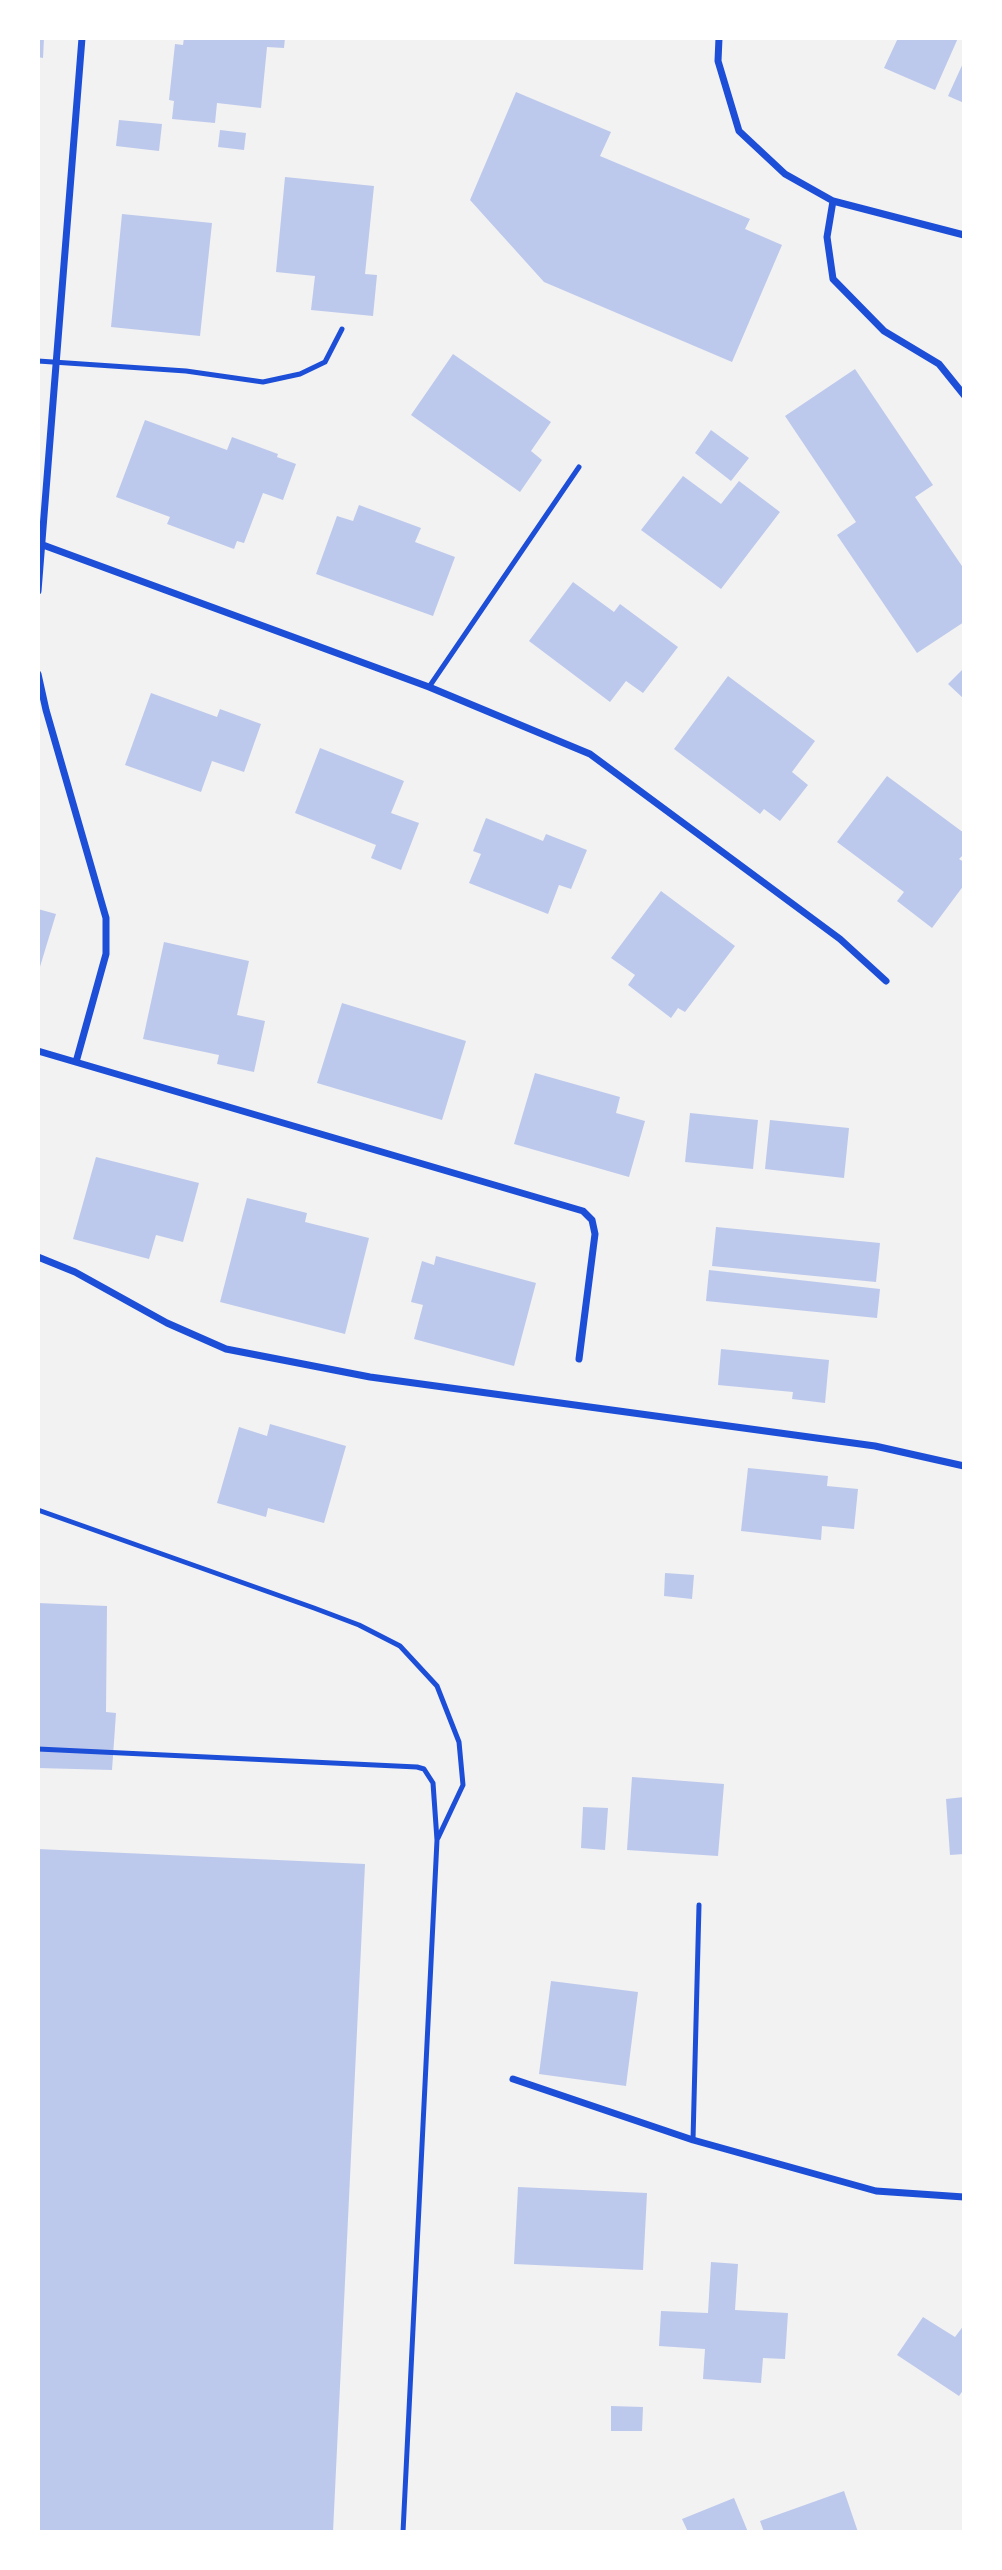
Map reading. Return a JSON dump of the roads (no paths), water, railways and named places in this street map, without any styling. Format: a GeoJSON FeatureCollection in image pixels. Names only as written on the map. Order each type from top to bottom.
{"type":"FeatureCollection","features":[{"type":"Feature","properties":{"kind":"street"},"geometry":{"type":"LineString","coordinates":[[38,591],[82,38]]}},
{"type":"Feature","properties":{"kind":"street"},"geometry":{"type":"LineString","coordinates":[[719,38],[718,61],[739,131],[785,174],[833,201],[964,235]]}},
{"type":"Feature","properties":{"kind":"street"},"geometry":{"type":"LineString","coordinates":[[833,201],[827,237],[833,279],[884,331],[939,364],[964,395]]}},
{"type":"Feature","properties":{"kind":"street"},"geometry":{"type":"LineString","coordinates":[[43,545],[429,687],[590,754],[840,939],[886,981]]}},
{"type":"Feature","properties":{"kind":"street"},"geometry":{"type":"LineString","coordinates":[[38,674],[106,918],[106,954],[76,1062]]}},
{"type":"Feature","properties":{"kind":"street"},"geometry":{"type":"LineString","coordinates":[[38,1051],[583,1211],[593,1220],[595,1234],[579,1359]]}},
{"type":"Feature","properties":{"kind":"street"},"geometry":{"type":"LineString","coordinates":[[38,1257],[75,1272],[167,1323],[226,1349],[370,1377],[875,1446],[964,1466]]}},
{"type":"Feature","properties":{"kind":"street"},"geometry":{"type":"LineString","coordinates":[[513,2079],[693,2140],[876,2191],[964,2197]]}},
{"type":"Feature","properties":{"kind":"lane"},"geometry":{"type":"LineString","coordinates":[[38,361],[186,371],[263,382],[300,374],[325,362],[342,329]]}},
{"type":"Feature","properties":{"kind":"lane"},"geometry":{"type":"LineString","coordinates":[[429,687],[579,467]]}},
{"type":"Feature","properties":{"kind":"lane"},"geometry":{"type":"LineString","coordinates":[[38,1510],[359,1625],[400,1646],[437,1686],[459,1742],[463,1785],[437,1840]]}},
{"type":"Feature","properties":{"kind":"lane"},"geometry":{"type":"LineString","coordinates":[[38,1749],[417,1767],[424,1769],[433,1783],[437,1840],[403,2532]]}},
{"type":"Feature","properties":{"kind":"lane"},"geometry":{"type":"LineString","coordinates":[[693,2140],[699,1905]]}}]}
